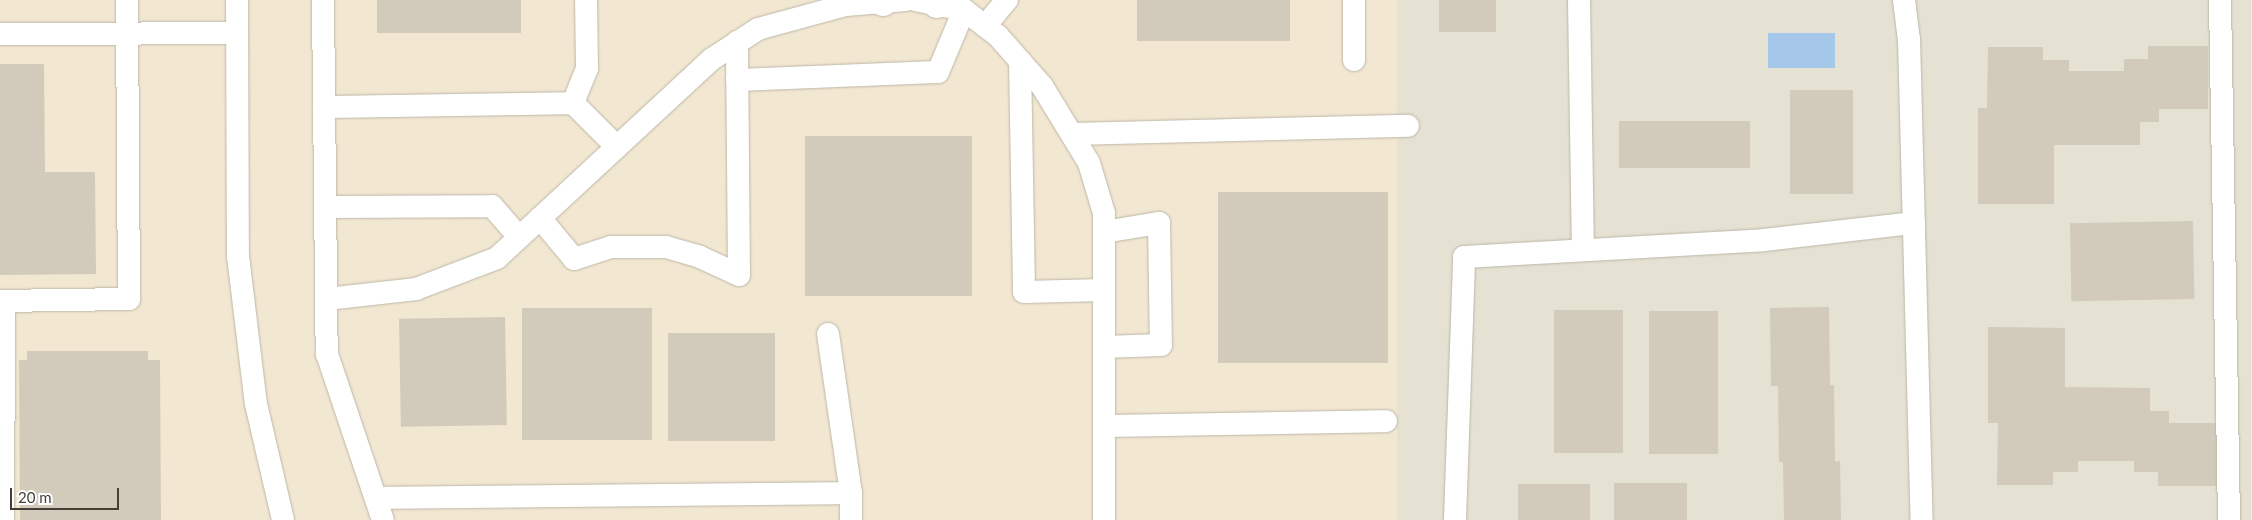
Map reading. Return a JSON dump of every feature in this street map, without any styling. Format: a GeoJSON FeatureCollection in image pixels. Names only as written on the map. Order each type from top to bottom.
{"type":"FeatureCollection","features":[{"type":"Feature","properties":{"kind":"lane"},"geometry":{"type":"LineString","coordinates":[[3,520],[2,301],[129,299],[127,0]]}},
{"type":"Feature","properties":{"kind":"lane"},"geometry":{"type":"LineString","coordinates":[[237,0],[238,256],[256,404],[283,520]]}},
{"type":"Feature","properties":{"kind":"lane"},"geometry":{"type":"LineString","coordinates":[[323,0],[327,354],[379,513],[851,493]]}},
{"type":"Feature","properties":{"kind":"lane"},"geometry":{"type":"LineString","coordinates":[[572,104],[587,68],[586,0]]}},
{"type":"Feature","properties":{"kind":"lane"},"geometry":{"type":"LineString","coordinates":[[985,26],[1007,0]]}},
{"type":"Feature","properties":{"kind":"lane"},"geometry":{"type":"LineString","coordinates":[[1354,0],[1354,60]]}},
{"type":"Feature","properties":{"kind":"lane"},"geometry":{"type":"LineString","coordinates":[[1579,0],[1583,250]]}},
{"type":"Feature","properties":{"kind":"lane"},"geometry":{"type":"LineString","coordinates":[[1904,0],[1909,39],[1922,520]]}},
{"type":"Feature","properties":{"kind":"lane"},"geometry":{"type":"LineString","coordinates":[[2220,0],[2229,520]]}},
{"type":"Feature","properties":{"kind":"lane"},"geometry":{"type":"LineString","coordinates":[[327,299],[416,288],[497,258],[712,59],[737,42],[758,29],[801,15],[846,5],[890,1]]}},
{"type":"Feature","properties":{"kind":"lane"},"geometry":{"type":"LineString","coordinates":[[930,1],[964,10],[998,36],[1042,86],[1090,163],[1104,213],[1104,520]]}},
{"type":"Feature","properties":{"kind":"lane"},"geometry":{"type":"LineString","coordinates":[[738,80],[938,72],[964,10]]}},
{"type":"Feature","properties":{"kind":"lane"},"geometry":{"type":"LineString","coordinates":[[0,34],[237,33]]}},
{"type":"Feature","properties":{"kind":"lane"},"geometry":{"type":"LineString","coordinates":[[540,218],[574,260],[611,247],[666,247],[700,257],[738,275],[737,42]]}},
{"type":"Feature","properties":{"kind":"lane"},"geometry":{"type":"LineString","coordinates":[[1020,60],[1024,292],[1104,290]]}},
{"type":"Feature","properties":{"kind":"lane"},"geometry":{"type":"LineString","coordinates":[[324,106],[572,104],[616,147]]}},
{"type":"Feature","properties":{"kind":"lane"},"geometry":{"type":"LineString","coordinates":[[1073,134],[1408,126]]}},
{"type":"Feature","properties":{"kind":"lane"},"geometry":{"type":"LineString","coordinates":[[326,207],[492,206],[519,237]]}},
{"type":"Feature","properties":{"kind":"lane"},"geometry":{"type":"LineString","coordinates":[[1104,232],[1159,223],[1161,345],[1104,346]]}},
{"type":"Feature","properties":{"kind":"lane"},"geometry":{"type":"LineString","coordinates":[[1455,520],[1464,257],[1764,240],[1914,223]]}},
{"type":"Feature","properties":{"kind":"lane"},"geometry":{"type":"LineString","coordinates":[[828,334],[851,493],[851,520]]}},
{"type":"Feature","properties":{"kind":"lane"},"geometry":{"type":"LineString","coordinates":[[1104,426],[1386,421]]}},
{"type":"Feature","properties":{"kind":"shaded area"},"geometry":{"type":"Polygon","coordinates":[[[0,0],[1397,0],[1397,520],[0,520],[0,0]]]}},
{"type":"Feature","properties":{"kind":"shaded area"},"geometry":{"type":"Polygon","coordinates":[[[1397,0],[2251,0],[2251,520],[1397,520],[1397,0]]]}},
{"type":"Feature","properties":{"kind":"water"},"geometry":{"type":"Polygon","coordinates":[[[1768,33],[1835,33],[1835,68],[1768,68],[1768,33]]]}},
{"type":"Feature","properties":{"kind":"building"},"geometry":{"type":"Polygon","coordinates":[[[377,0],[521,0],[521,33],[377,33],[377,0]]]}},
{"type":"Feature","properties":{"kind":"building"},"geometry":{"type":"Polygon","coordinates":[[[1137,0],[1290,0],[1290,41],[1137,41],[1137,0]]]}},
{"type":"Feature","properties":{"kind":"building"},"geometry":{"type":"Polygon","coordinates":[[[1439,0],[1496,0],[1496,32],[1439,32],[1439,0]]]}},
{"type":"Feature","properties":{"kind":"building"},"geometry":{"type":"Polygon","coordinates":[[[2148,46],[2208,46],[2208,109],[2159,109],[2159,122],[2140,122],[2140,145],[2054,145],[2054,204],[1978,204],[1978,108],[1987,108],[1988,47],[2043,47],[2043,60],[2069,60],[2069,71],[2124,71],[2124,59],[2148,59],[2148,46]]]}},
{"type":"Feature","properties":{"kind":"building"},"geometry":{"type":"Polygon","coordinates":[[[0,64],[44,64],[45,172],[95,172],[96,274],[0,275],[0,64]]]}},
{"type":"Feature","properties":{"kind":"building"},"geometry":{"type":"Polygon","coordinates":[[[1790,90],[1853,90],[1853,194],[1790,194],[1790,90]]]}},
{"type":"Feature","properties":{"kind":"building"},"geometry":{"type":"Polygon","coordinates":[[[1619,121],[1750,121],[1750,168],[1619,168],[1619,121]]]}},
{"type":"Feature","properties":{"kind":"building"},"geometry":{"type":"Polygon","coordinates":[[[805,136],[972,136],[972,296],[805,296],[805,136]]]}},
{"type":"Feature","properties":{"kind":"building"},"geometry":{"type":"Polygon","coordinates":[[[1218,192],[1388,192],[1388,363],[1218,363],[1218,192]]]}},
{"type":"Feature","properties":{"kind":"building"},"geometry":{"type":"Polygon","coordinates":[[[2193,221],[2194,299],[2071,301],[2070,223],[2193,221]]]}},
{"type":"Feature","properties":{"kind":"building"},"geometry":{"type":"Polygon","coordinates":[[[1829,307],[1830,385],[1834,385],[1835,462],[1840,461],[1841,520],[1784,520],[1783,462],[1779,462],[1778,386],[1771,386],[1770,308],[1829,307]]]}},
{"type":"Feature","properties":{"kind":"building"},"geometry":{"type":"Polygon","coordinates":[[[522,308],[652,308],[652,440],[522,440],[522,308]]]}},
{"type":"Feature","properties":{"kind":"building"},"geometry":{"type":"Polygon","coordinates":[[[1554,310],[1623,310],[1623,453],[1554,453],[1554,310]]]}},
{"type":"Feature","properties":{"kind":"building"},"geometry":{"type":"Polygon","coordinates":[[[1649,311],[1718,311],[1718,454],[1649,454],[1649,311]]]}},
{"type":"Feature","properties":{"kind":"building"},"geometry":{"type":"Polygon","coordinates":[[[505,317],[507,425],[401,427],[399,319],[505,317]]]}},
{"type":"Feature","properties":{"kind":"building"},"geometry":{"type":"Polygon","coordinates":[[[1988,327],[2065,328],[2065,387],[2150,388],[2150,411],[2169,411],[2169,423],[2218,423],[2218,486],[2158,486],[2158,472],[2134,472],[2134,461],[2078,461],[2078,472],[2053,472],[2053,485],[1997,485],[1998,423],[1988,423],[1988,327]]]}},
{"type":"Feature","properties":{"kind":"building"},"geometry":{"type":"Polygon","coordinates":[[[668,333],[775,333],[775,441],[668,441],[668,333]]]}},
{"type":"Feature","properties":{"kind":"building"},"geometry":{"type":"Polygon","coordinates":[[[27,351],[148,351],[148,360],[160,360],[161,520],[20,520],[19,360],[27,360],[27,351]]]}},
{"type":"Feature","properties":{"kind":"building"},"geometry":{"type":"Polygon","coordinates":[[[1614,483],[1687,483],[1687,520],[1614,520],[1614,483]]]}},
{"type":"Feature","properties":{"kind":"building"},"geometry":{"type":"Polygon","coordinates":[[[1518,484],[1590,484],[1590,520],[1518,520],[1518,484]]]}}]}
